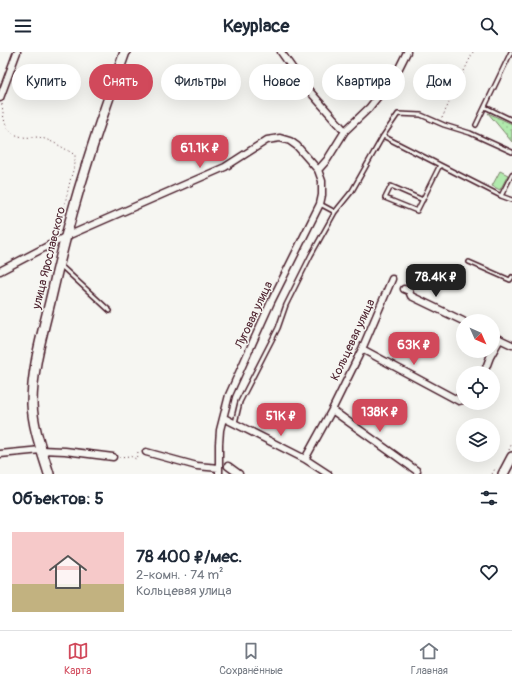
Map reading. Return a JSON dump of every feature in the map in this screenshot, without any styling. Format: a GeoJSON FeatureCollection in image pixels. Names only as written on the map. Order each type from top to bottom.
{"type":"FeatureCollection","features":[{"type":"Feature","properties":{"kind":"street"},"geometry":{"type":"LineString","coordinates":[[0,97],[17,52]]}},
{"type":"Feature","properties":{"kind":"street","name":"улица Ярославского"},"geometry":{"type":"LineString","coordinates":[[50,474],[36,433],[32,405],[33,382],[65,237],[85,169],[125,52]]}},
{"type":"Feature","properties":{"kind":"street"},"geometry":{"type":"LineString","coordinates":[[281,52],[305,86],[345,132]]}},
{"type":"Feature","properties":{"kind":"street"},"geometry":{"type":"LineString","coordinates":[[0,271],[65,237],[225,168],[266,140],[280,138],[290,141],[297,146],[318,170],[327,160],[345,132],[369,108],[396,74],[407,52]]}},
{"type":"Feature","properties":{"kind":"street","name":"Луговая улица"},"geometry":{"type":"LineString","coordinates":[[219,471],[220,430],[229,395],[271,302],[320,204],[322,182],[318,170]]}},
{"type":"Feature","properties":{"kind":"street","name":"Кольцевая улица"},"geometry":{"type":"LineString","coordinates":[[306,459],[362,349],[392,279]]}},
{"type":"Feature","properties":{"kind":"street"},"geometry":{"type":"LineString","coordinates":[[404,289],[409,291],[411,296],[456,318]]}},
{"type":"Feature","properties":{"kind":"street"},"geometry":{"type":"LineString","coordinates":[[500,339],[512,345]]}},
{"type":"Feature","properties":{"kind":"street"},"geometry":{"type":"LineString","coordinates":[[362,349],[456,399]]}},
{"type":"Feature","properties":{"kind":"street"},"geometry":{"type":"LineString","coordinates":[[332,410],[417,471]]}},
{"type":"Feature","properties":{"kind":"street"},"geometry":{"type":"LineString","coordinates":[[224,418],[306,459],[328,474]]}},
{"type":"Feature","properties":{"kind":"street"},"geometry":{"type":"LineString","coordinates":[[0,454],[41,450],[66,451],[113,457]]}},
{"type":"Feature","properties":{"kind":"street"},"geometry":{"type":"LineString","coordinates":[[146,452],[219,471]]}},
{"type":"Feature","properties":{"kind":"street"},"geometry":{"type":"LineString","coordinates":[[503,474],[512,457]]}},
{"type":"Feature","properties":{"kind":"street"},"geometry":{"type":"LineString","coordinates":[[228,466],[239,474]]}},
{"type":"Feature","properties":{"kind":"lane"},"geometry":{"type":"LineString","coordinates":[[476,125],[511,52]]}},
{"type":"Feature","properties":{"kind":"lane"},"geometry":{"type":"LineString","coordinates":[[485,107],[512,120]]}},
{"type":"Feature","properties":{"kind":"lane"},"geometry":{"type":"LineString","coordinates":[[235,423],[240,402],[278,328],[286,305],[311,255],[335,212],[352,191],[383,136],[398,114],[421,115],[512,152]]}},
{"type":"Feature","properties":{"kind":"lane"},"geometry":{"type":"LineString","coordinates":[[383,136],[501,196],[512,200]]}},
{"type":"Feature","properties":{"kind":"lane"},"geometry":{"type":"LineString","coordinates":[[423,200],[391,186],[385,198],[418,211],[440,165]]}},
{"type":"Feature","properties":{"kind":"lane"},"geometry":{"type":"LineString","coordinates":[[501,196],[512,174]]}},
{"type":"Feature","properties":{"kind":"lane"},"geometry":{"type":"LineString","coordinates":[[320,204],[335,212]]}},
{"type":"Feature","properties":{"kind":"lane"},"geometry":{"type":"LineString","coordinates":[[469,262],[510,280],[512,277]]}},
{"type":"Feature","properties":{"kind":"lane"},"geometry":{"type":"LineString","coordinates":[[59,264],[110,311]]}},
{"type":"Feature","properties":{"kind":"path"},"geometry":{"type":"LineString","coordinates":[[440,123],[473,52]]}},
{"type":"Feature","properties":{"kind":"path"},"geometry":{"type":"LineString","coordinates":[[0,97],[4,120],[9,131],[23,137],[40,138],[60,146],[75,155],[75,164],[60,227]]}},
{"type":"Feature","properties":{"kind":"path"},"geometry":{"type":"LineString","coordinates":[[113,457],[130,456],[136,459],[138,452],[146,452]]}},
{"type":"Feature","properties":{"kind":"green space"},"geometry":{"type":"Polygon","coordinates":[[[488,113],[512,124],[512,142],[488,113]]]}},
{"type":"Feature","properties":{"kind":"green space"},"geometry":{"type":"Polygon","coordinates":[[[500,171],[508,175],[500,190],[492,186],[500,171]]]}}]}
